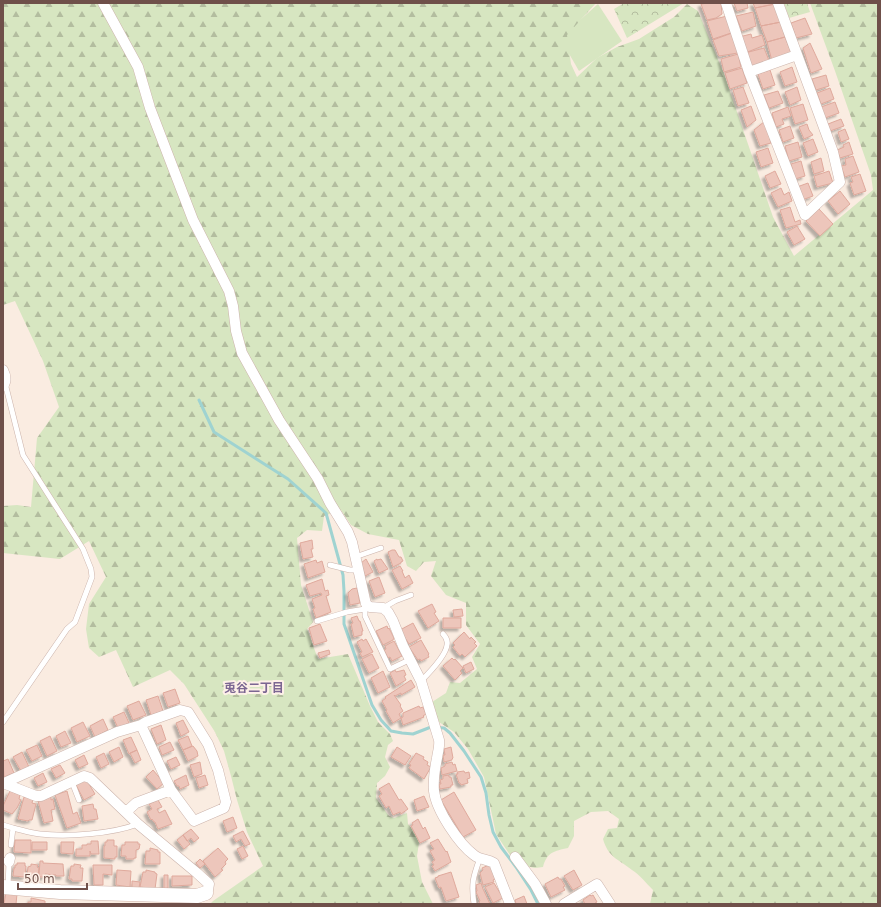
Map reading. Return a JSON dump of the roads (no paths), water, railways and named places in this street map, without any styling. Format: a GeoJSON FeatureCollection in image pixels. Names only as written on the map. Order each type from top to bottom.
{"type":"FeatureCollection","features":[{"type":"Feature","properties":{"kind":"street"},"geometry":{"type":"LineString","coordinates":[[103,3],[138,67],[150,108],[193,220],[229,291],[233,306],[236,331],[242,353],[279,420],[318,478],[330,503],[348,532],[352,542],[366,608],[383,608],[388,612],[409,660],[421,681],[440,747],[436,759],[434,792],[440,809],[458,838],[474,855],[494,863],[510,904]]}},
{"type":"Feature","properties":{"kind":"street"},"geometry":{"type":"LineString","coordinates":[[726,3],[750,72],[805,215],[840,182],[833,152],[778,3]]}},
{"type":"Feature","properties":{"kind":"street"},"geometry":{"type":"LineString","coordinates":[[750,72],[797,54]]}},
{"type":"Feature","properties":{"kind":"street"},"geometry":{"type":"LineString","coordinates":[[3,370],[5,375],[4,385]]}},
{"type":"Feature","properties":{"kind":"street"},"geometry":{"type":"LineString","coordinates":[[4,783],[117,732],[141,725],[180,710],[188,712],[208,744],[218,770],[226,802],[224,808],[194,821],[171,790],[141,725]]}},
{"type":"Feature","properties":{"kind":"street"},"geometry":{"type":"LineString","coordinates":[[4,783],[36,796],[41,796],[84,776],[90,778],[138,824],[198,873],[209,884],[206,893],[197,896],[60,892],[5,887]]}},
{"type":"Feature","properties":{"kind":"street"},"geometry":{"type":"LineString","coordinates":[[126,812],[136,803],[171,790]]}},
{"type":"Feature","properties":{"kind":"street"},"geometry":{"type":"LineString","coordinates":[[515,857],[535,884],[546,904]]}},
{"type":"Feature","properties":{"kind":"street"},"geometry":{"type":"LineString","coordinates":[[564,904],[597,884],[610,904]]}},
{"type":"Feature","properties":{"kind":"lane"},"geometry":{"type":"LineString","coordinates":[[3,722],[67,629],[75,622],[92,577],[91,569],[83,549],[23,455],[4,385]]}},
{"type":"Feature","properties":{"kind":"lane"},"geometry":{"type":"LineString","coordinates":[[355,557],[381,548]]}},
{"type":"Feature","properties":{"kind":"lane"},"geometry":{"type":"LineString","coordinates":[[330,565],[345,569],[358,570]]}},
{"type":"Feature","properties":{"kind":"lane"},"geometry":{"type":"LineString","coordinates":[[383,608],[395,601],[411,595]]}},
{"type":"Feature","properties":{"kind":"lane"},"geometry":{"type":"LineString","coordinates":[[317,621],[356,609],[366,608],[365,616],[390,669],[409,660]]}},
{"type":"Feature","properties":{"kind":"lane"},"geometry":{"type":"LineString","coordinates":[[421,681],[437,663],[448,644],[446,637],[443,634]]}},
{"type":"Feature","properties":{"kind":"lane"},"geometry":{"type":"LineString","coordinates":[[72,782],[79,800]]}},
{"type":"Feature","properties":{"kind":"lane"},"geometry":{"type":"LineString","coordinates":[[3,825],[39,834],[68,835],[98,833],[128,828],[138,824]]}},
{"type":"Feature","properties":{"kind":"lane"},"geometry":{"type":"LineString","coordinates":[[11,845],[13,828]]}},
{"type":"Feature","properties":{"kind":"lane"},"geometry":{"type":"LineString","coordinates":[[474,904],[472,877],[480,858]]}},
{"type":"Feature","properties":{"kind":"lane"},"geometry":{"type":"LineString","coordinates":[[5,887],[7,860]]}},
{"type":"Feature","properties":{"kind":"waterway"},"geometry":{"type":"LineString","coordinates":[[199,400],[214,432],[288,479],[326,513],[343,575],[344,624],[372,705],[381,720],[391,731],[413,734],[431,727],[444,728],[450,733],[481,777],[486,793],[493,832],[501,847],[531,890],[538,904]]}},
{"type":"Feature","properties":{"kind":"district","name":"兎谷二丁目"},"geometry":{"type":"Point","coordinates":[254,688]}}]}
